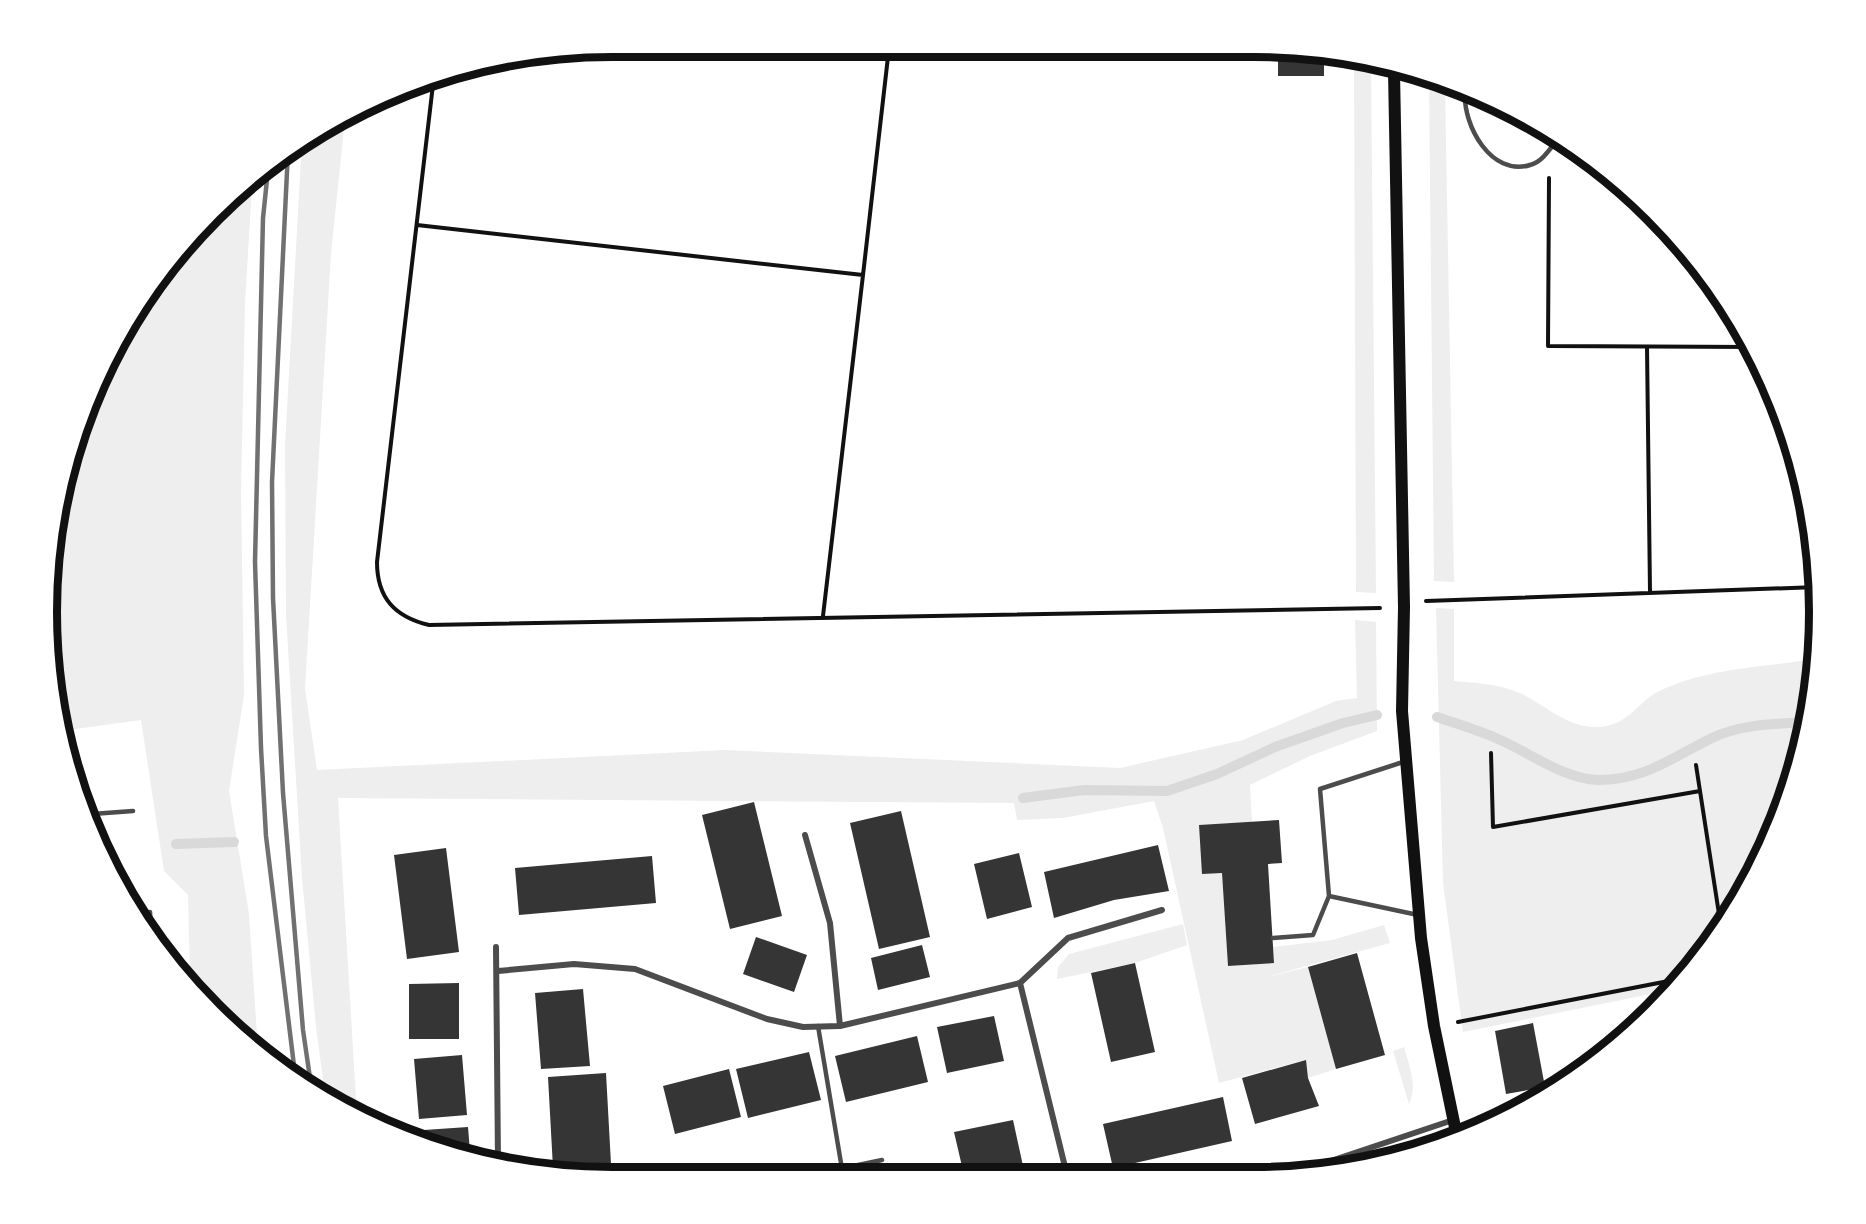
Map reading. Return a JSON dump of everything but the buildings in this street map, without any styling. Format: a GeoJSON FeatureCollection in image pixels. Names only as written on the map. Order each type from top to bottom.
{"type":"FeatureCollection","features":[{"type":"Feature","properties":{"kind":"main road"},"geometry":{"type":"LineString","coordinates":[[1394,75],[1404,607],[1402,711],[1418,915],[1434,1026],[1456,1129]]}},
{"type":"Feature","properties":{"kind":"street"},"geometry":{"type":"LineString","coordinates":[[805,835],[830,923],[840,1026]]}},
{"type":"Feature","properties":{"kind":"street"},"geometry":{"type":"LineString","coordinates":[[498,971],[574,964],[635,969],[767,1019],[803,1027],[840,1026],[1020,983],[1068,938],[1162,910]]}},
{"type":"Feature","properties":{"kind":"street"},"geometry":{"type":"LineString","coordinates":[[496,947],[498,1155]]}},
{"type":"Feature","properties":{"kind":"street"},"geometry":{"type":"LineString","coordinates":[[1020,983],[1065,1167]]}},
{"type":"Feature","properties":{"kind":"street"},"geometry":{"type":"LineString","coordinates":[[1330,1161],[1454,1120]]}},
{"type":"Feature","properties":{"kind":"lane"},"geometry":{"type":"LineString","coordinates":[[1466,99],[1468,121],[1479,142],[1496,159],[1514,167],[1531,165],[1545,156],[1553,145]]}},
{"type":"Feature","properties":{"kind":"lane"},"geometry":{"type":"LineString","coordinates":[[1273,938],[1313,935],[1329,896],[1320,789],[1406,761]]}},
{"type":"Feature","properties":{"kind":"lane"},"geometry":{"type":"LineString","coordinates":[[95,814],[133,811]]}},
{"type":"Feature","properties":{"kind":"lane"},"geometry":{"type":"LineString","coordinates":[[1329,896],[1418,915]]}},
{"type":"Feature","properties":{"kind":"lane"},"geometry":{"type":"LineString","coordinates":[[818,1026],[842,1167]]}},
{"type":"Feature","properties":{"kind":"lane"},"geometry":{"type":"LineString","coordinates":[[851,1167],[882,1160]]}},
{"type":"Feature","properties":{"kind":"path"},"geometry":{"type":"LineString","coordinates":[[823,616],[888,57]]}},
{"type":"Feature","properties":{"kind":"path"},"geometry":{"type":"LineString","coordinates":[[433,86],[377,562],[377,578],[388,604],[410,621],[429,625],[1404,607],[1434,599],[1808,587]]}},
{"type":"Feature","properties":{"kind":"path"},"geometry":{"type":"LineString","coordinates":[[1545,156],[1549,163],[1548,346],[1741,347]]}},
{"type":"Feature","properties":{"kind":"path"},"geometry":{"type":"LineString","coordinates":[[417,225],[863,274]]}},
{"type":"Feature","properties":{"kind":"path"},"geometry":{"type":"LineString","coordinates":[[1647,347],[1650,592]]}},
{"type":"Feature","properties":{"kind":"path"},"geometry":{"type":"LineString","coordinates":[[1491,753],[1493,826],[1700,792]]}},
{"type":"Feature","properties":{"kind":"path"},"geometry":{"type":"LineString","coordinates":[[1696,765],[1719,914]]}},
{"type":"Feature","properties":{"kind":"path"},"geometry":{"type":"LineString","coordinates":[[1434,1026],[1668,981]]}},
{"type":"Feature","properties":{"kind":"shaded area"},"geometry":{"type":"Polygon","coordinates":[[[1354,67],[1371,70],[1376,593],[1356,592],[1354,67]]]}},
{"type":"Feature","properties":{"kind":"shaded area"},"geometry":{"type":"Polygon","coordinates":[[[1429,85],[1445,91],[1454,582],[1434,581],[1429,85]]]}},
{"type":"Feature","properties":{"kind":"shaded area"},"geometry":{"type":"Polygon","coordinates":[[[344,126],[331,254],[305,689],[317,770],[725,750],[1120,768],[1243,740],[1336,701],[1357,698],[1355,620],[1376,622],[1377,731],[1310,756],[1250,785],[1252,822],[1200,825],[1222,873],[1228,966],[1274,963],[1273,947],[1332,940],[1384,925],[1390,943],[1263,978],[1308,967],[1336,1069],[1308,1078],[1305,1060],[1219,1083],[1163,828],[1154,801],[1063,818],[1017,820],[1014,803],[338,798],[356,1104],[334,1093],[324,1086],[302,878],[286,615],[285,445],[301,153],[344,126]]]}},
{"type":"Feature","properties":{"kind":"shaded area"},"geometry":{"type":"Polygon","coordinates":[[[252,190],[245,304],[241,491],[244,695],[229,791],[249,914],[257,1038],[190,972],[188,895],[164,871],[141,720],[70,730],[62,684],[57,612],[58,576],[68,504],[86,434],[99,400],[131,334],[172,274],[195,246],[252,190]]]}},
{"type":"Feature","properties":{"kind":"shaded area"},"geometry":{"type":"Polygon","coordinates":[[[1436,608],[1454,609],[1454,681],[1506,688],[1531,699],[1566,720],[1586,726],[1607,726],[1616,723],[1659,691],[1696,677],[1736,669],[1807,660],[1790,756],[1767,824],[1735,890],[1694,950],[1656,993],[1463,1032],[1443,883],[1436,608]]]}},
{"type":"Feature","properties":{"kind":"shaded area"},"geometry":{"type":"Polygon","coordinates":[[[1183,924],[1187,945],[1135,963],[1057,979],[1058,967],[1069,954],[1183,924]]]}},
{"type":"Feature","properties":{"kind":"shaded area"},"geometry":{"type":"Polygon","coordinates":[[[1404,1047],[1413,1083],[1409,1104],[1393,1051],[1404,1047]]]}},
{"type":"Feature","properties":{"kind":"waterway"},"geometry":{"type":"LineString","coordinates":[[1023,798],[1084,790],[1167,791],[1217,774],[1275,747],[1343,723],[1377,715]]}},
{"type":"Feature","properties":{"kind":"waterway"},"geometry":{"type":"LineString","coordinates":[[1437,717],[1510,744],[1559,770],[1598,780],[1615,779],[1644,772],[1723,733],[1758,726],[1797,723]]}},
{"type":"Feature","properties":{"kind":"waterway"},"geometry":{"type":"LineString","coordinates":[[176,844],[234,842]]}},
{"type":"Feature","properties":{"kind":"railway"},"geometry":{"type":"LineString","coordinates":[[287,163],[272,482],[273,598],[283,793],[303,1030],[310,1077]]}},
{"type":"Feature","properties":{"kind":"railway"},"geometry":{"type":"LineString","coordinates":[[267,178],[263,218],[255,562],[266,836],[294,1066]]}}]}
